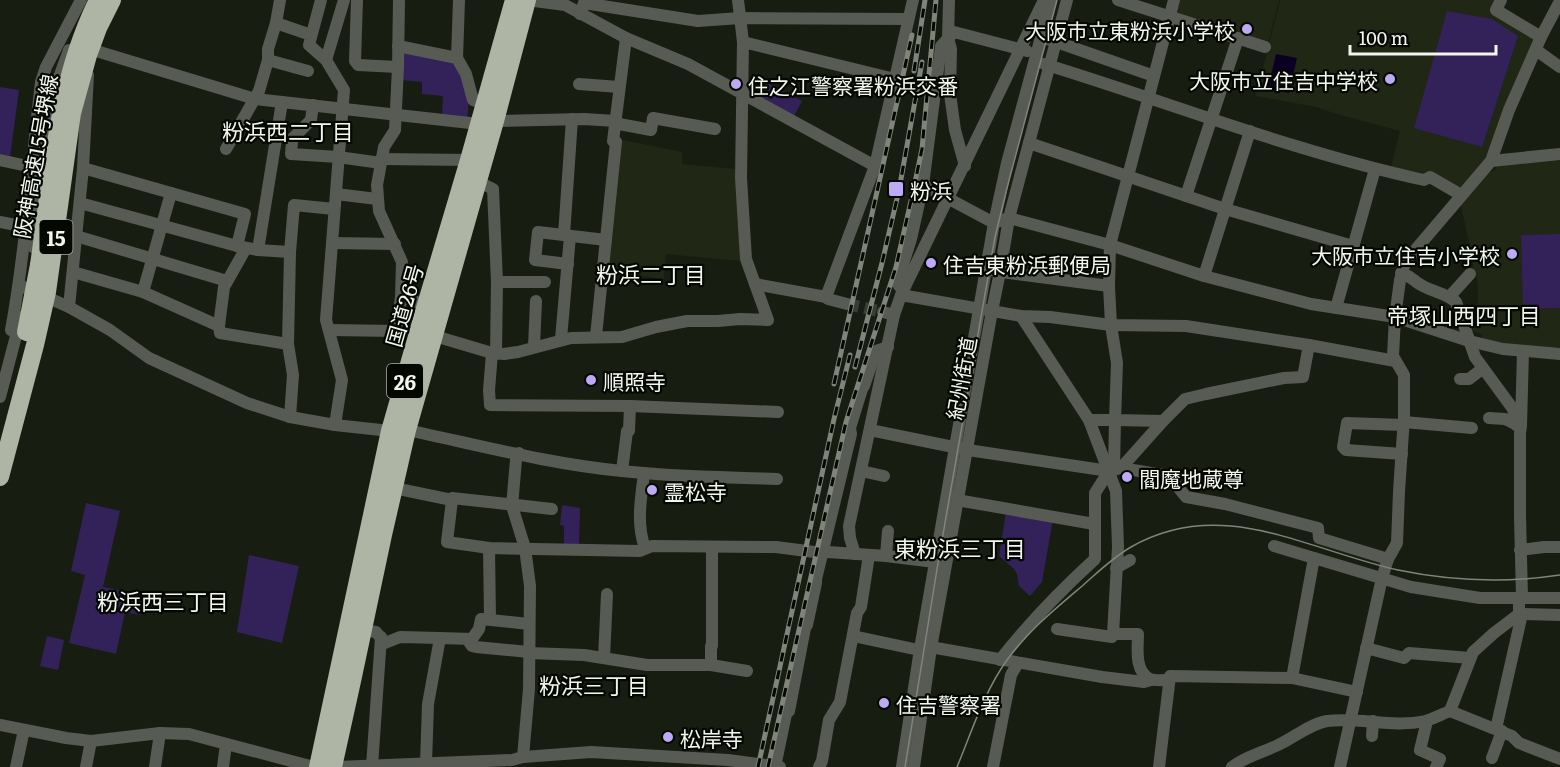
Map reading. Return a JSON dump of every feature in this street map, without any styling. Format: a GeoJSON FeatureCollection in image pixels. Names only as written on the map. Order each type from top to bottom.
{"type":"FeatureCollection","features":[{"type":"Feature","properties":{"kind":"highway","name":"阪神高速15号堺線"},"geometry":{"type":"LineString","coordinates":[[0,429],[26,333],[59,119],[80,42],[98,0]]}},
{"type":"Feature","properties":{"kind":"highway","name":"阪神高速15号堺線"},"geometry":{"type":"LineString","coordinates":[[0,477],[47,292],[68,143],[79,84],[98,28],[114,0]]}},
{"type":"Feature","properties":{"kind":"highway","name":"国道26号"},"geometry":{"type":"LineString","coordinates":[[316,767],[423,334],[477,181],[487,123],[485,104],[514,0]]}},
{"type":"Feature","properties":{"kind":"highway","name":"国道26号"},"geometry":{"type":"LineString","coordinates":[[423,334],[426,305],[470,160],[487,123],[527,0]]}},
{"type":"Feature","properties":{"kind":"highway","name":"国道26号"},"geometry":{"type":"LineString","coordinates":[[335,767],[393,488],[399,431]]}},
{"type":"Feature","properties":{"kind":"street"},"geometry":{"type":"LineString","coordinates":[[0,377],[4,344],[24,287],[26,227],[41,82],[46,67],[81,0]]}},
{"type":"Feature","properties":{"kind":"street"},"geometry":{"type":"LineString","coordinates":[[0,397],[24,287],[44,141],[54,91],[76,32],[91,0]]}},
{"type":"Feature","properties":{"kind":"street"},"geometry":{"type":"LineString","coordinates":[[0,488],[51,298],[60,243],[67,164],[75,113],[91,56],[114,0]]}},
{"type":"Feature","properties":{"kind":"street"},"geometry":{"type":"LineString","coordinates":[[226,149],[259,91],[280,0]]}},
{"type":"Feature","properties":{"kind":"street"},"geometry":{"type":"LineString","coordinates":[[321,0],[309,45],[326,60],[344,90],[326,320],[342,380],[335,426]]}},
{"type":"Feature","properties":{"kind":"street"},"geometry":{"type":"LineString","coordinates":[[326,60],[344,0]]}},
{"type":"Feature","properties":{"kind":"street"},"geometry":{"type":"LineString","coordinates":[[357,0],[355,61],[358,65],[398,67]]}},
{"type":"Feature","properties":{"kind":"street"},"geometry":{"type":"LineString","coordinates":[[396,331],[403,267],[401,256],[379,211],[377,185],[384,147],[395,130],[399,0]]}},
{"type":"Feature","properties":{"kind":"street"},"geometry":{"type":"LineString","coordinates":[[459,0],[457,58],[466,74],[472,100],[485,104]]}},
{"type":"Feature","properties":{"kind":"street"},"geometry":{"type":"LineString","coordinates":[[527,0],[698,21],[740,18],[908,19]]}},
{"type":"Feature","properties":{"kind":"street"},"geometry":{"type":"LineString","coordinates":[[330,330],[396,331],[423,334],[494,354],[518,352],[561,339],[583,336],[622,337],[687,321],[768,320],[746,259],[741,178],[743,42],[738,0]]}},
{"type":"Feature","properties":{"kind":"street"},"geometry":{"type":"LineString","coordinates":[[755,284],[826,297],[875,166],[913,0]]}},
{"type":"Feature","properties":{"kind":"street"},"geometry":{"type":"LineString","coordinates":[[949,0],[950,94],[965,166]]}},
{"type":"Feature","properties":{"kind":"street"},"geometry":{"type":"LineString","coordinates":[[855,554],[849,538],[849,526],[888,347],[889,314],[902,293],[965,166],[1044,0]]}},
{"type":"Feature","properties":{"kind":"street","name":"紀州街道"},"geometry":{"type":"LineString","coordinates":[[902,767],[926,649],[952,499],[954,447],[994,223],[1007,164],[1051,0]]}},
{"type":"Feature","properties":{"kind":"street","name":"紀州街道"},"geometry":{"type":"LineString","coordinates":[[952,499],[968,450],[1009,218],[1067,0]]}},
{"type":"Feature","properties":{"kind":"street"},"geometry":{"type":"LineString","coordinates":[[1118,0],[1265,47]]}},
{"type":"Feature","properties":{"kind":"street"},"geometry":{"type":"LineString","coordinates":[[1151,680],[1142,673],[1138,660],[1138,634],[1113,634],[1118,547],[1115,469],[1117,363],[1109,286],[1110,245],[1174,0]]}},
{"type":"Feature","properties":{"kind":"street"},"geometry":{"type":"LineString","coordinates":[[1501,0],[1496,9],[1541,37]]}},
{"type":"Feature","properties":{"kind":"street"},"geometry":{"type":"LineString","coordinates":[[1341,767],[1382,578],[1388,559],[1397,543],[1404,375],[1393,356],[1401,273],[1405,262],[1491,161],[1509,110],[1541,37],[1560,1]]}},
{"type":"Feature","properties":{"kind":"street"},"geometry":{"type":"LineString","coordinates":[[583,6],[626,38],[688,64],[875,166]]}},
{"type":"Feature","properties":{"kind":"street"},"geometry":{"type":"LineString","coordinates":[[276,23],[311,35]]}},
{"type":"Feature","properties":{"kind":"street"},"geometry":{"type":"LineString","coordinates":[[902,293],[897,283],[911,239],[924,185],[941,46],[954,32],[1021,50],[1250,131],[1375,169],[1424,180],[1430,177],[1461,196]]}},
{"type":"Feature","properties":{"kind":"street"},"geometry":{"type":"LineString","coordinates":[[1041,37],[1154,76]]}},
{"type":"Feature","properties":{"kind":"street"},"geometry":{"type":"LineString","coordinates":[[596,336],[616,142],[613,141],[614,122],[626,38]]}},
{"type":"Feature","properties":{"kind":"street"},"geometry":{"type":"LineString","coordinates":[[1186,196],[1238,38]]}},
{"type":"Feature","properties":{"kind":"street"},"geometry":{"type":"LineString","coordinates":[[743,42],[895,79]]}},
{"type":"Feature","properties":{"kind":"street"},"geometry":{"type":"LineString","coordinates":[[398,46],[457,58]]}},
{"type":"Feature","properties":{"kind":"street"},"geometry":{"type":"LineString","coordinates":[[1536,50],[1560,67]]}},
{"type":"Feature","properties":{"kind":"street"},"geometry":{"type":"LineString","coordinates":[[91,56],[255,99],[487,123],[572,119],[614,122],[651,130],[653,118],[715,129]]}},
{"type":"Feature","properties":{"kind":"street"},"geometry":{"type":"LineString","coordinates":[[69,307],[80,203],[91,56]]}},
{"type":"Feature","properties":{"kind":"street"},"geometry":{"type":"LineString","coordinates":[[268,60],[308,71]]}},
{"type":"Feature","properties":{"kind":"street"},"geometry":{"type":"LineString","coordinates":[[579,84],[618,87]]}},
{"type":"Feature","properties":{"kind":"street"},"geometry":{"type":"LineString","coordinates":[[282,102],[247,248],[224,287],[219,327],[220,333],[288,344]]}},
{"type":"Feature","properties":{"kind":"street"},"geometry":{"type":"LineString","coordinates":[[313,105],[311,120],[293,138],[291,154],[381,161],[470,160]]}},
{"type":"Feature","properties":{"kind":"street"},"geometry":{"type":"LineString","coordinates":[[561,339],[568,264],[572,119]]}},
{"type":"Feature","properties":{"kind":"street"},"geometry":{"type":"LineString","coordinates":[[1204,276],[1250,131]]}},
{"type":"Feature","properties":{"kind":"street"},"geometry":{"type":"LineString","coordinates":[[1029,143],[1225,209],[1353,246]]}},
{"type":"Feature","properties":{"kind":"street"},"geometry":{"type":"LineString","coordinates":[[1491,161],[1560,154]]}},
{"type":"Feature","properties":{"kind":"street"},"geometry":{"type":"LineString","coordinates":[[0,160],[32,167]]}},
{"type":"Feature","properties":{"kind":"street"},"geometry":{"type":"LineString","coordinates":[[83,168],[245,214],[247,248]]}},
{"type":"Feature","properties":{"kind":"street"},"geometry":{"type":"LineString","coordinates":[[1335,308],[1375,169]]}},
{"type":"Feature","properties":{"kind":"street"},"geometry":{"type":"LineString","coordinates":[[477,181],[493,189],[497,282],[494,354],[489,390],[490,405],[630,406],[778,412]]}},
{"type":"Feature","properties":{"kind":"street"},"geometry":{"type":"LineString","coordinates":[[924,185],[994,223],[1009,218],[1110,245],[1204,276],[1311,304],[1395,317],[1469,341],[1503,349],[1560,354]]}},
{"type":"Feature","properties":{"kind":"street"},"geometry":{"type":"LineString","coordinates":[[143,292],[171,193]]}},
{"type":"Feature","properties":{"kind":"street"},"geometry":{"type":"LineString","coordinates":[[336,194],[377,199]]}},
{"type":"Feature","properties":{"kind":"street"},"geometry":{"type":"LineString","coordinates":[[80,203],[247,248],[290,252]]}},
{"type":"Feature","properties":{"kind":"street"},"geometry":{"type":"LineString","coordinates":[[290,417],[293,375],[288,344],[290,252],[294,205],[334,209]]}},
{"type":"Feature","properties":{"kind":"street"},"geometry":{"type":"LineString","coordinates":[[0,222],[26,227]]}},
{"type":"Feature","properties":{"kind":"street"},"geometry":{"type":"LineString","coordinates":[[568,264],[535,260],[538,232],[606,240]]}},
{"type":"Feature","properties":{"kind":"street"},"geometry":{"type":"LineString","coordinates":[[76,236],[227,281]]}},
{"type":"Feature","properties":{"kind":"street"},"geometry":{"type":"LineString","coordinates":[[332,243],[395,244]]}},
{"type":"Feature","properties":{"kind":"street"},"geometry":{"type":"LineString","coordinates":[[985,270],[1109,286]]}},
{"type":"Feature","properties":{"kind":"street"},"geometry":{"type":"LineString","coordinates":[[73,272],[143,292],[219,327]]}},
{"type":"Feature","properties":{"kind":"street"},"geometry":{"type":"LineString","coordinates":[[1401,273],[1456,302],[1475,357],[1512,409],[1518,429],[1521,614],[1492,758]]}},
{"type":"Feature","properties":{"kind":"street"},"geometry":{"type":"LineString","coordinates":[[1450,297],[1470,274]]}},
{"type":"Feature","properties":{"kind":"street"},"geometry":{"type":"LineString","coordinates":[[497,282],[544,282]]}},
{"type":"Feature","properties":{"kind":"street"},"geometry":{"type":"LineString","coordinates":[[24,287],[51,298],[110,330],[149,358],[247,403],[290,417],[335,426],[399,431],[519,453],[550,461],[622,471],[777,479]]}},
{"type":"Feature","properties":{"kind":"street"},"geometry":{"type":"LineString","coordinates":[[902,293],[1021,316],[1050,317],[1112,325],[1186,326],[1395,361]]}},
{"type":"Feature","properties":{"kind":"street"},"geometry":{"type":"LineString","coordinates":[[401,297],[426,305]]}},
{"type":"Feature","properties":{"kind":"street"},"geometry":{"type":"LineString","coordinates":[[828,299],[847,304]]}},
{"type":"Feature","properties":{"kind":"street"},"geometry":{"type":"LineString","coordinates":[[534,347],[536,301]]}},
{"type":"Feature","properties":{"kind":"street"},"geometry":{"type":"LineString","coordinates":[[1021,316],[1089,420],[1115,469]]}},
{"type":"Feature","properties":{"kind":"street"},"geometry":{"type":"LineString","coordinates":[[1000,660],[1019,635],[1062,589],[1095,559],[1095,493],[1115,469],[1185,399],[1284,378],[1303,377],[1309,345]]}},
{"type":"Feature","properties":{"kind":"street"},"geometry":{"type":"LineString","coordinates":[[775,767],[851,434],[850,428],[876,351],[888,347]]}},
{"type":"Feature","properties":{"kind":"street"},"geometry":{"type":"LineString","coordinates":[[1518,429],[1521,426],[1522,351]]}},
{"type":"Feature","properties":{"kind":"street"},"geometry":{"type":"LineString","coordinates":[[1460,379],[1469,379],[1482,369]]}},
{"type":"Feature","properties":{"kind":"street"},"geometry":{"type":"LineString","coordinates":[[622,471],[627,431],[629,431],[630,406]]}},
{"type":"Feature","properties":{"kind":"street"},"geometry":{"type":"LineString","coordinates":[[1489,418],[1505,419],[1518,429]]}},
{"type":"Feature","properties":{"kind":"street"},"geometry":{"type":"LineString","coordinates":[[1089,420],[1163,421]]}},
{"type":"Feature","properties":{"kind":"street"},"geometry":{"type":"LineString","coordinates":[[1402,454],[1346,450],[1342,447],[1347,423],[1403,423],[1472,428]]}},
{"type":"Feature","properties":{"kind":"street"},"geometry":{"type":"LineString","coordinates":[[870,430],[968,450],[1169,476],[1186,497],[1225,504],[1318,528],[1319,538],[1388,559]]}},
{"type":"Feature","properties":{"kind":"street"},"geometry":{"type":"LineString","coordinates":[[515,762],[529,689],[530,624],[530,586],[525,548],[512,506],[516,460],[519,453]]}},
{"type":"Feature","properties":{"kind":"street"},"geometry":{"type":"LineString","coordinates":[[861,471],[884,476]]}},
{"type":"Feature","properties":{"kind":"street"},"geometry":{"type":"LineString","coordinates":[[644,473],[639,526],[645,549]]}},
{"type":"Feature","properties":{"kind":"street"},"geometry":{"type":"LineString","coordinates":[[393,488],[452,500],[452,498],[552,509]]}},
{"type":"Feature","properties":{"kind":"street"},"geometry":{"type":"LineString","coordinates":[[952,499],[1094,524]]}},
{"type":"Feature","properties":{"kind":"street"},"geometry":{"type":"LineString","coordinates":[[452,500],[447,542],[489,548],[640,551],[652,546],[776,547],[941,563]]}},
{"type":"Feature","properties":{"kind":"street"},"geometry":{"type":"LineString","coordinates":[[886,556],[888,531]]}},
{"type":"Feature","properties":{"kind":"street"},"geometry":{"type":"LineString","coordinates":[[1274,546],[1411,587],[1480,598],[1560,598]]}},
{"type":"Feature","properties":{"kind":"street"},"geometry":{"type":"LineString","coordinates":[[711,665],[712,547]]}},
{"type":"Feature","properties":{"kind":"street"},"geometry":{"type":"LineString","coordinates":[[1520,550],[1560,547]]}},
{"type":"Feature","properties":{"kind":"street"},"geometry":{"type":"LineString","coordinates":[[489,548],[490,620]]}},
{"type":"Feature","properties":{"kind":"street"},"geometry":{"type":"LineString","coordinates":[[819,767],[829,720],[840,702],[857,613],[861,607],[869,555]]}},
{"type":"Feature","properties":{"kind":"street"},"geometry":{"type":"LineString","coordinates":[[1292,678],[1314,558]]}},
{"type":"Feature","properties":{"kind":"street"},"geometry":{"type":"LineString","coordinates":[[1116,568],[1130,560]]}},
{"type":"Feature","properties":{"kind":"street"},"geometry":{"type":"LineString","coordinates":[[604,658],[607,594]]}},
{"type":"Feature","properties":{"kind":"street"},"geometry":{"type":"LineString","coordinates":[[1450,711],[1473,652],[1494,633],[1521,614],[1560,615]]}},
{"type":"Feature","properties":{"kind":"street"},"geometry":{"type":"LineString","coordinates":[[363,630],[376,632],[385,643],[400,638],[472,639],[479,629],[481,620],[530,624]]}},
{"type":"Feature","properties":{"kind":"street"},"geometry":{"type":"LineString","coordinates":[[1058,629],[1112,637]]}},
{"type":"Feature","properties":{"kind":"street"},"geometry":{"type":"LineString","coordinates":[[853,636],[914,649],[1102,677],[1144,681],[1169,680]]}},
{"type":"Feature","properties":{"kind":"street"},"geometry":{"type":"LineString","coordinates":[[372,766],[381,637]]}},
{"type":"Feature","properties":{"kind":"street"},"geometry":{"type":"LineString","coordinates":[[426,764],[428,704],[440,638]]}},
{"type":"Feature","properties":{"kind":"street"},"geometry":{"type":"LineString","coordinates":[[467,639],[476,648],[584,655],[647,665],[711,665],[747,670]]}},
{"type":"Feature","properties":{"kind":"street"},"geometry":{"type":"LineString","coordinates":[[1366,648],[1404,658],[1409,653],[1470,658]]}},
{"type":"Feature","properties":{"kind":"street","name":"紀州街道"},"geometry":{"type":"LineString","coordinates":[[914,767],[926,649]]}},
{"type":"Feature","properties":{"kind":"street"},"geometry":{"type":"LineString","coordinates":[[993,767],[1011,675],[1018,663]]}},
{"type":"Feature","properties":{"kind":"street"},"geometry":{"type":"LineString","coordinates":[[1159,767],[1170,676],[1292,678],[1357,692]]}},
{"type":"Feature","properties":{"kind":"street"},"geometry":{"type":"LineString","coordinates":[[1232,767],[1248,756],[1278,746],[1305,729],[1325,721],[1406,723],[1427,721],[1450,711],[1499,730],[1512,736],[1519,743],[1560,759]]}},
{"type":"Feature","properties":{"kind":"street"},"geometry":{"type":"LineString","coordinates":[[1372,736],[1373,721]]}},
{"type":"Feature","properties":{"kind":"street"},"geometry":{"type":"LineString","coordinates":[[1427,721],[1420,750],[1440,759],[1436,767]]}},
{"type":"Feature","properties":{"kind":"street"},"geometry":{"type":"LineString","coordinates":[[0,725],[92,741],[160,733],[189,734],[316,767]]}},
{"type":"Feature","properties":{"kind":"street"},"geometry":{"type":"LineString","coordinates":[[16,767],[24,730]]}},
{"type":"Feature","properties":{"kind":"street"},"geometry":{"type":"LineString","coordinates":[[155,767],[160,733]]}},
{"type":"Feature","properties":{"kind":"street"},"geometry":{"type":"LineString","coordinates":[[86,767],[92,741]]}},
{"type":"Feature","properties":{"kind":"street"},"geometry":{"type":"LineString","coordinates":[[223,767],[226,744]]}},
{"type":"Feature","properties":{"kind":"street"},"geometry":{"type":"LineString","coordinates":[[335,767],[515,762],[591,752],[683,762],[728,760],[780,767]]}},
{"type":"Feature","properties":{"kind":"shaded area","name":"大阪市立東粉浜小学校"},"geometry":{"type":"Polygon","coordinates":[[[1180,0],[1279,0],[1268,44],[1176,15],[1180,0]]]}},
{"type":"Feature","properties":{"kind":"shaded area","name":"大阪市立住吉中学校"},"geometry":{"type":"Polygon","coordinates":[[[1280,0],[1497,0],[1491,12],[1531,34],[1534,44],[1489,156],[1461,192],[1434,175],[1391,167],[1400,131],[1316,107],[1256,96],[1280,0]]]}},
{"type":"Feature","properties":{"kind":"shaded area"},"geometry":{"type":"Polygon","coordinates":[[[1447,11],[1492,19],[1518,36],[1482,147],[1414,128],[1447,11]]]}},
{"type":"Feature","properties":{"kind":"shaded area"},"geometry":{"type":"Polygon","coordinates":[[[406,51],[457,62],[467,89],[467,119],[442,115],[443,96],[422,94],[422,82],[402,80],[402,54],[406,51]]]}},
{"type":"Feature","properties":{"kind":"shaded area"},"geometry":{"type":"Polygon","coordinates":[[[1276,54],[1297,58],[1289,93],[1268,89],[1276,54]]]}},
{"type":"Feature","properties":{"kind":"shaded area"},"geometry":{"type":"Polygon","coordinates":[[[760,79],[802,101],[793,118],[758,98],[760,79]]]}},
{"type":"Feature","properties":{"kind":"shaded area"},"geometry":{"type":"Polygon","coordinates":[[[0,87],[19,90],[10,157],[0,154],[0,87]]]}},
{"type":"Feature","properties":{"kind":"shaded area"},"geometry":{"type":"Polygon","coordinates":[[[619,139],[682,152],[682,164],[736,169],[740,261],[666,254],[664,279],[605,271],[619,139]]]}},
{"type":"Feature","properties":{"kind":"shaded area","name":"大阪市立住吉小学校"},"geometry":{"type":"Polygon","coordinates":[[[1560,158],[1560,350],[1504,344],[1482,338],[1481,334],[1471,330],[1478,300],[1477,276],[1473,275],[1473,261],[1464,261],[1464,248],[1470,247],[1460,202],[1486,173],[1496,170],[1495,165],[1560,158]]]}},
{"type":"Feature","properties":{"kind":"shaded area"},"geometry":{"type":"Polygon","coordinates":[[[1560,234],[1560,308],[1523,309],[1521,235],[1560,234]]]}},
{"type":"Feature","properties":{"kind":"shaded area"},"geometry":{"type":"Polygon","coordinates":[[[86,503],[120,511],[103,587],[124,591],[123,595],[144,600],[140,615],[125,612],[116,654],[69,643],[85,575],[71,571],[86,503]]]}},
{"type":"Feature","properties":{"kind":"shaded area"},"geometry":{"type":"Polygon","coordinates":[[[562,505],[580,508],[579,546],[564,546],[564,526],[560,525],[562,505]]]}},
{"type":"Feature","properties":{"kind":"shaded area"},"geometry":{"type":"Polygon","coordinates":[[[1006,512],[1053,519],[1042,582],[1030,596],[1019,586],[1014,569],[999,556],[1006,512]]]}},
{"type":"Feature","properties":{"kind":"shaded area"},"geometry":{"type":"Polygon","coordinates":[[[249,555],[299,566],[282,643],[237,632],[249,555]]]}},
{"type":"Feature","properties":{"kind":"shaded area"},"geometry":{"type":"Polygon","coordinates":[[[47,636],[64,640],[58,670],[40,666],[47,636]]]}},
{"type":"Feature","properties":{"kind":"tunnel"},"geometry":{"type":"LineString","coordinates":[[847,304],[883,312]]}},
{"type":"Feature","properties":{"kind":"tram line"},"geometry":{"type":"LineString","coordinates":[[905,767],[995,237],[1057,0]]}},
{"type":"Feature","properties":{"kind":"tram line"},"geometry":{"type":"LineString","coordinates":[[957,767],[992,685],[1007,660],[1023,640],[1051,612],[1117,556],[1165,532],[1198,526],[1231,526],[1298,540],[1398,570],[1438,577],[1499,580],[1560,575]]}},
{"type":"Feature","properties":{"kind":"railway"},"geometry":{"type":"LineString","coordinates":[[914,71],[925,0]]}},
{"type":"Feature","properties":{"kind":"railway"},"geometry":{"type":"LineString","coordinates":[[768,767],[846,422],[896,267],[913,192],[922,149],[936,0]]}},
{"type":"Feature","properties":{"kind":"railway"},"geometry":{"type":"LineString","coordinates":[[834,384],[912,35]]}},
{"type":"Feature","properties":{"kind":"railway"},"geometry":{"type":"LineString","coordinates":[[855,367],[899,190],[922,62]]}},
{"type":"Feature","properties":{"kind":"railway"},"geometry":{"type":"LineString","coordinates":[[758,767],[850,355]]}},
{"type":"Feature","properties":{"kind":"place","name":"大阪市立東粉浜小学校"},"geometry":{"type":"Point","coordinates":[1247,29]}},
{"type":"Feature","properties":{"kind":"place","name":"大阪市立住吉中学校"},"geometry":{"type":"Point","coordinates":[1390,79]}},
{"type":"Feature","properties":{"kind":"place","name":"住之江警察署粉浜交番"},"geometry":{"type":"Point","coordinates":[736,84]}},
{"type":"Feature","properties":{"kind":"place","name":"粉浜"},"geometry":{"type":"Point","coordinates":[896,189]}},
{"type":"Feature","properties":{"kind":"place","name":"大阪市立住吉小学校"},"geometry":{"type":"Point","coordinates":[1512,254]}},
{"type":"Feature","properties":{"kind":"place","name":"住吉東粉浜郵便局"},"geometry":{"type":"Point","coordinates":[931,263]}},
{"type":"Feature","properties":{"kind":"place","name":"順照寺"},"geometry":{"type":"Point","coordinates":[591,380]}},
{"type":"Feature","properties":{"kind":"place","name":"閻魔地蔵尊"},"geometry":{"type":"Point","coordinates":[1127,477]}},
{"type":"Feature","properties":{"kind":"place","name":"霊松寺"},"geometry":{"type":"Point","coordinates":[652,490]}},
{"type":"Feature","properties":{"kind":"place","name":"住吉警察署"},"geometry":{"type":"Point","coordinates":[884,703]}},
{"type":"Feature","properties":{"kind":"place","name":"松岸寺"},"geometry":{"type":"Point","coordinates":[668,737]}},
{"type":"Feature","properties":{"kind":"district","name":"粉浜西二丁目"},"geometry":{"type":"Point","coordinates":[288,130]}},
{"type":"Feature","properties":{"kind":"district","name":"粉浜二丁目"},"geometry":{"type":"Point","coordinates":[651,273]}},
{"type":"Feature","properties":{"kind":"district","name":"帝塚山西四丁目"},"geometry":{"type":"Point","coordinates":[1464,314]}},
{"type":"Feature","properties":{"kind":"district","name":"東粉浜三丁目"},"geometry":{"type":"Point","coordinates":[960,547]}},
{"type":"Feature","properties":{"kind":"district","name":"粉浜西三丁目"},"geometry":{"type":"Point","coordinates":[163,600]}},
{"type":"Feature","properties":{"kind":"district","name":"粉浜三丁目"},"geometry":{"type":"Point","coordinates":[594,684]}}]}
